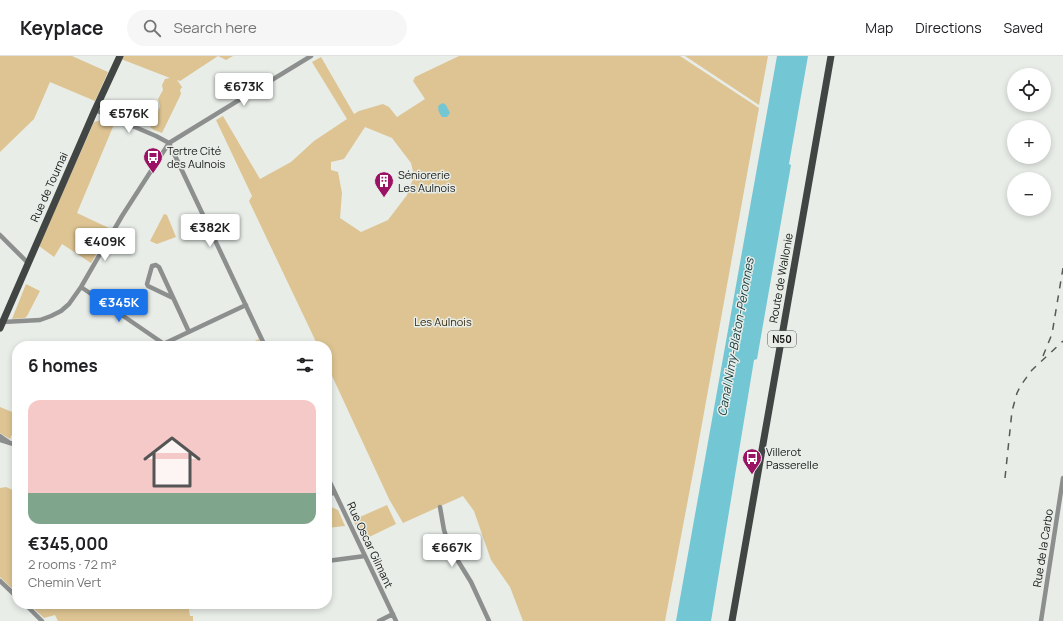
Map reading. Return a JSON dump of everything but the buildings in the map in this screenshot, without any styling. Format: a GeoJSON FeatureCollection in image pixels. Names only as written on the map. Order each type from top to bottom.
{"type":"FeatureCollection","features":[{"type":"Feature","properties":{"kind":"main road","name":"Rue de Tournai"},"geometry":{"type":"LineString","coordinates":[[1,325],[120,56]]}},
{"type":"Feature","properties":{"kind":"main road","name":"Route de Wallonie"},"geometry":{"type":"LineString","coordinates":[[732,621],[832,56]]}},
{"type":"Feature","properties":{"kind":"street"},"geometry":{"type":"LineString","coordinates":[[1,325],[40,320],[61,311],[69,304],[81,287],[122,216],[169,143],[311,56]]}},
{"type":"Feature","properties":{"kind":"street"},"geometry":{"type":"LineString","coordinates":[[95,110],[169,143],[263,341]]}},
{"type":"Feature","properties":{"kind":"street"},"geometry":{"type":"LineString","coordinates":[[0,235],[28,263]]}},
{"type":"Feature","properties":{"kind":"street"},"geometry":{"type":"LineString","coordinates":[[173,298],[148,286],[147,284],[152,266],[158,266],[189,332]]}},
{"type":"Feature","properties":{"kind":"street"},"geometry":{"type":"LineString","coordinates":[[81,287],[157,341]]}},
{"type":"Feature","properties":{"kind":"street"},"geometry":{"type":"LineString","coordinates":[[171,341],[246,305]]}},
{"type":"Feature","properties":{"kind":"street"},"geometry":{"type":"LineString","coordinates":[[0,436],[10,443]]}},
{"type":"Feature","properties":{"kind":"street"},"geometry":{"type":"LineString","coordinates":[[0,440],[10,443]]}},
{"type":"Feature","properties":{"kind":"street","name":"Rue de la Carbo"},"geometry":{"type":"LineString","coordinates":[[1041,621],[1063,478]]}},
{"type":"Feature","properties":{"kind":"street","name":"Rue Oscar Gilmant"},"geometry":{"type":"LineString","coordinates":[[332,487],[396,621]]}},
{"type":"Feature","properties":{"kind":"street"},"geometry":{"type":"LineString","coordinates":[[440,508],[444,530],[450,548],[471,582],[488,621]]}},
{"type":"Feature","properties":{"kind":"street"},"geometry":{"type":"LineString","coordinates":[[332,560],[365,556]]}},
{"type":"Feature","properties":{"kind":"street"},"geometry":{"type":"LineString","coordinates":[[0,581],[12,592]]}},
{"type":"Feature","properties":{"kind":"street"},"geometry":{"type":"LineString","coordinates":[[30,609],[42,621]]}},
{"type":"Feature","properties":{"kind":"street"},"geometry":{"type":"LineString","coordinates":[[379,621],[393,614]]}},
{"type":"Feature","properties":{"kind":"green space"},"geometry":{"type":"Polygon","coordinates":[[[0,56],[72,56],[108,72],[95,101],[50,82],[34,119],[0,152],[0,56]]]}},
{"type":"Feature","properties":{"kind":"green space"},"geometry":{"type":"Polygon","coordinates":[[[122,56],[218,56],[180,81],[177,80],[182,87],[180,90],[181,94],[162,133],[150,127],[153,125],[160,106],[158,99],[163,90],[162,85],[165,79],[170,78],[121,59],[122,56]]]}},
{"type":"Feature","properties":{"kind":"green space"},"geometry":{"type":"Polygon","coordinates":[[[218,56],[233,56],[226,60],[218,56]]]}},
{"type":"Feature","properties":{"kind":"green space","name":"Les Aulnois"},"geometry":{"type":"Polygon","coordinates":[[[459,56],[680,56],[759,108],[665,621],[523,621],[510,587],[491,560],[474,511],[463,496],[403,523],[389,499],[332,376],[332,341],[316,341],[249,201],[252,196],[216,120],[223,116],[260,179],[291,162],[314,141],[347,119],[312,62],[321,57],[354,114],[359,111],[383,104],[389,107],[397,117],[425,99],[413,81],[415,77],[459,56]],[[365,127],[344,159],[331,162],[331,170],[338,172],[342,193],[340,218],[361,232],[388,220],[407,195],[414,176],[411,163],[392,138],[365,127]]]}},
{"type":"Feature","properties":{"kind":"green space"},"geometry":{"type":"Polygon","coordinates":[[[685,56],[768,56],[759,105],[685,56]]]}},
{"type":"Feature","properties":{"kind":"green space"},"geometry":{"type":"Polygon","coordinates":[[[107,119],[115,122],[77,213],[111,229],[91,263],[62,244],[54,257],[39,246],[94,122],[107,119]]]}},
{"type":"Feature","properties":{"kind":"green space"},"geometry":{"type":"Polygon","coordinates":[[[164,214],[167,215],[176,237],[157,244],[150,241],[164,214]]]}},
{"type":"Feature","properties":{"kind":"green space"},"geometry":{"type":"Polygon","coordinates":[[[26,284],[40,291],[25,318],[12,319],[26,284]]]}},
{"type":"Feature","properties":{"kind":"green space"},"geometry":{"type":"Polygon","coordinates":[[[0,407],[12,412],[12,434],[10,439],[0,433],[0,407]]]}},
{"type":"Feature","properties":{"kind":"green space"},"geometry":{"type":"Polygon","coordinates":[[[6,487],[12,490],[12,588],[0,577],[0,488],[6,487]]]}},
{"type":"Feature","properties":{"kind":"green space"},"geometry":{"type":"Polygon","coordinates":[[[387,505],[396,524],[363,540],[353,520],[387,505]]]}},
{"type":"Feature","properties":{"kind":"green space"},"geometry":{"type":"Polygon","coordinates":[[[332,507],[338,510],[345,526],[332,527],[332,507]]]}},
{"type":"Feature","properties":{"kind":"green space"},"geometry":{"type":"Polygon","coordinates":[[[34,609],[189,609],[190,616],[193,616],[193,621],[58,621],[55,615],[44,618],[34,609]]]}},
{"type":"Feature","properties":{"kind":"water","name":"Canal Nimy-Blaton-Péronnes"},"geometry":{"type":"Polygon","coordinates":[[[777,56],[808,56],[789,164],[791,165],[757,359],[754,360],[711,621],[676,621],[777,56]]]}},
{"type":"Feature","properties":{"kind":"water"},"geometry":{"type":"Polygon","coordinates":[[[443,103],[446,105],[450,113],[447,117],[442,117],[438,108],[439,105],[443,103]]]}},
{"type":"Feature","properties":{"kind":"railway"},"geometry":{"type":"LineString","coordinates":[[1043,356],[1052,334],[1063,268]]}},
{"type":"Feature","properties":{"kind":"railway"},"geometry":{"type":"LineString","coordinates":[[1005,478],[1012,411],[1017,393],[1032,370],[1063,341]]}},
{"type":"Feature","properties":{"kind":"place","name":"Tertre Cité des Aulnois"},"geometry":{"type":"Point","coordinates":[153,174]}},
{"type":"Feature","properties":{"kind":"place","name":"Séniorerie Les Aulnois"},"geometry":{"type":"Point","coordinates":[384,198]}},
{"type":"Feature","properties":{"kind":"place","name":"Villerot Passerelle"},"geometry":{"type":"Point","coordinates":[752,475]}}]}
